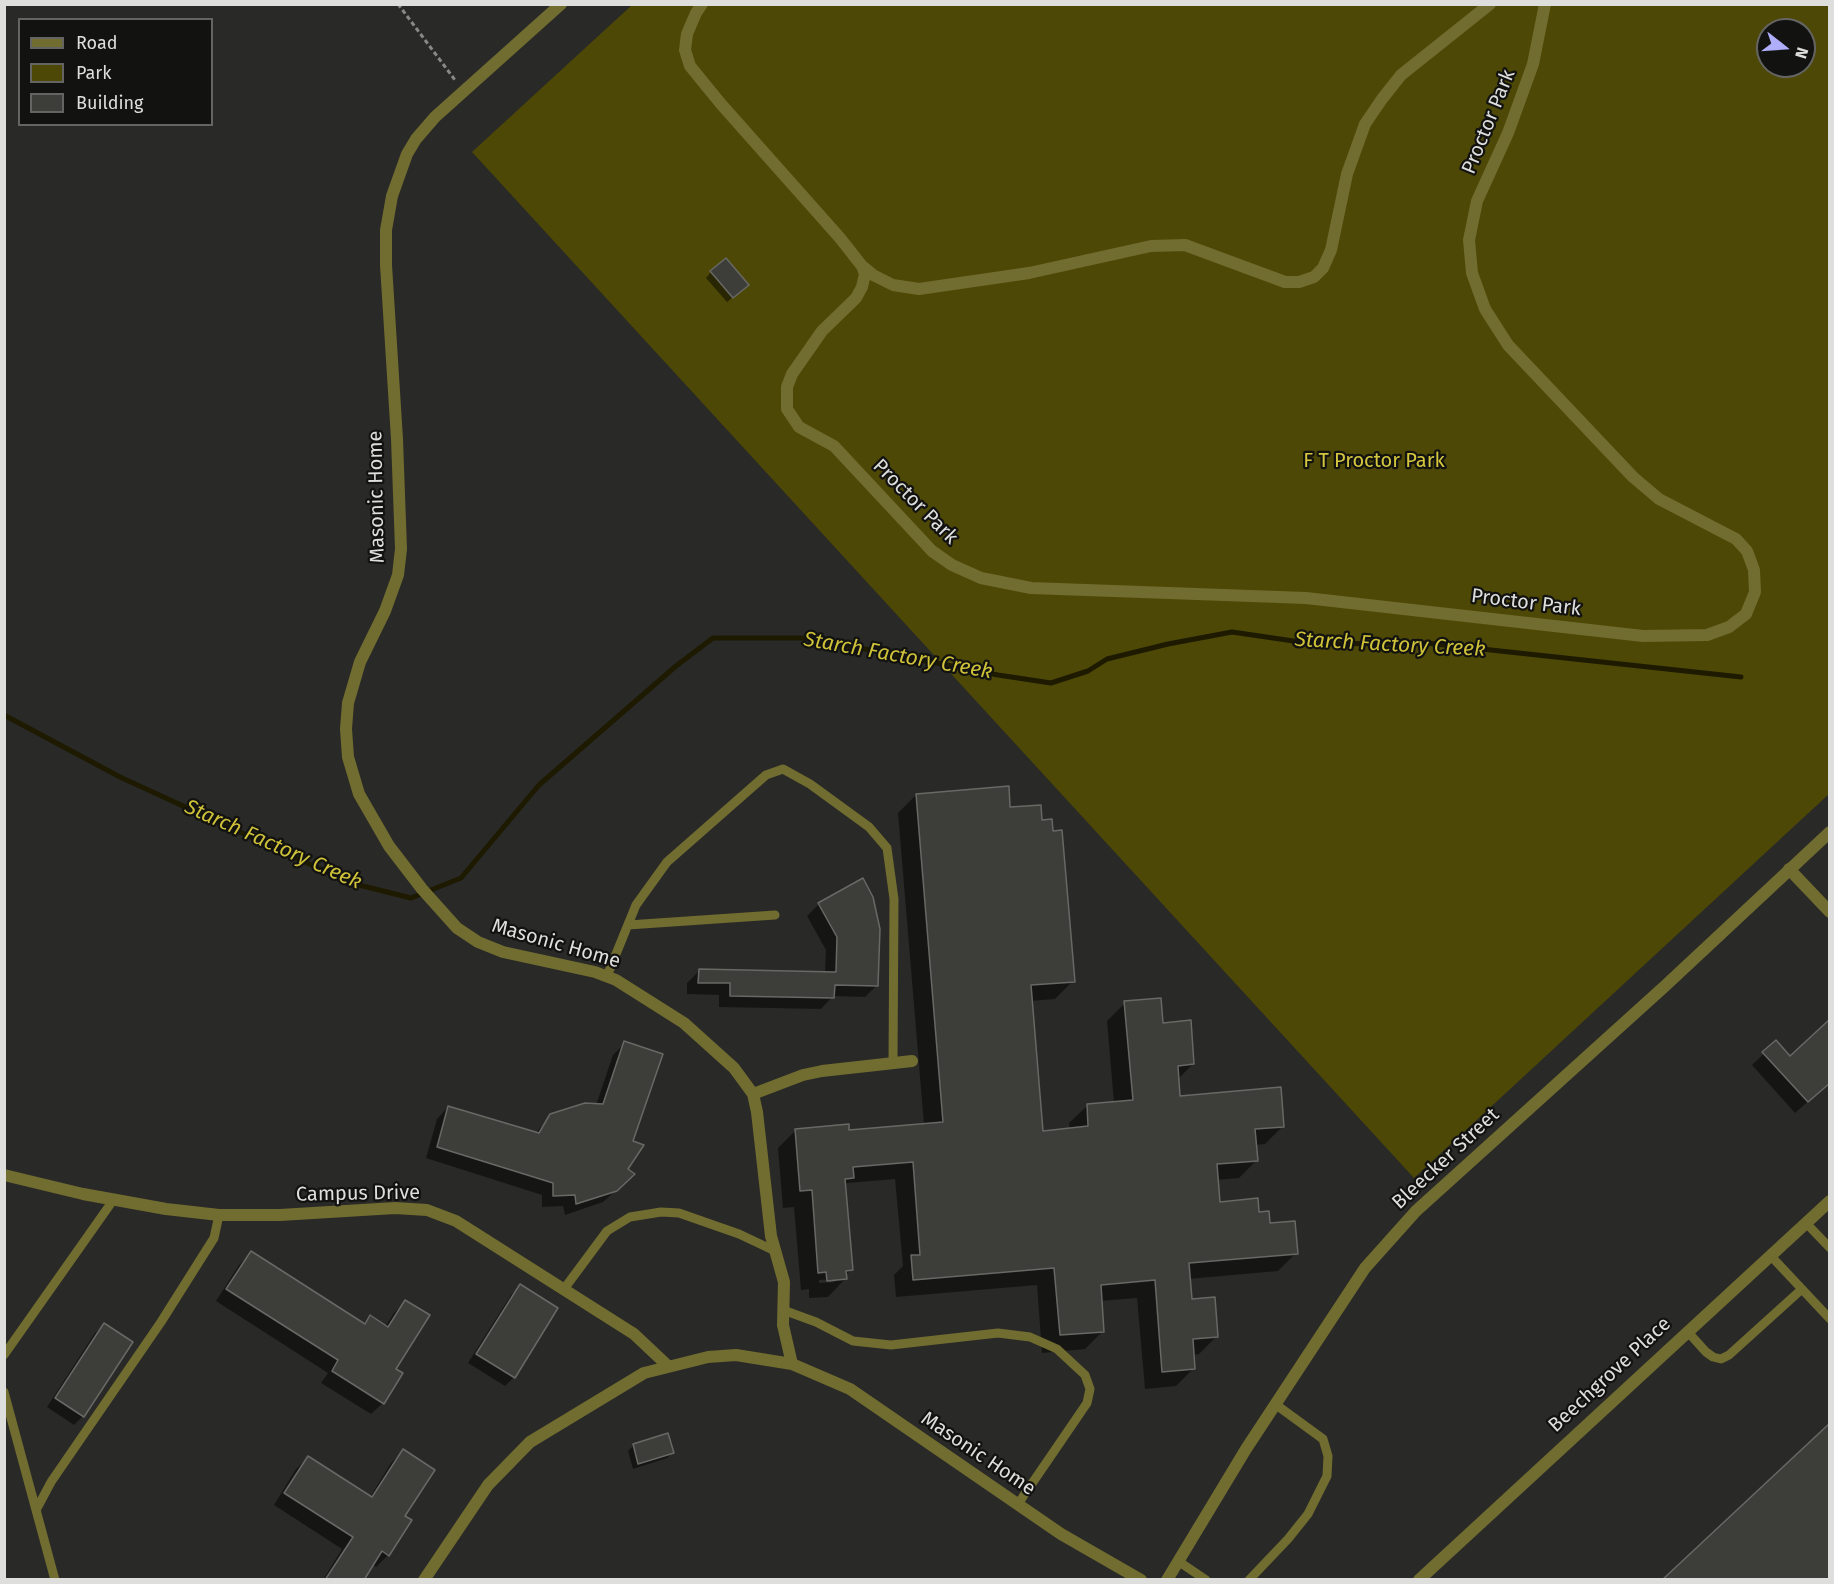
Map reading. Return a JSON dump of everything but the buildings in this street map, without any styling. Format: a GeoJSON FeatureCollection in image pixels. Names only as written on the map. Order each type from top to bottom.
{"type":"FeatureCollection","features":[{"type":"Feature","properties":{"kind":"street","name":"Masonic Home"},"geometry":{"type":"LineString","coordinates":[[561,4],[435,117],[416,139],[407,154],[392,196],[386,230],[401,549],[398,575],[385,611],[360,662],[348,703],[346,729],[348,757],[359,794],[389,846],[422,889],[457,928],[478,942],[503,952],[596,972],[616,980],[684,1023],[734,1068],[753,1094],[759,1122],[771,1236],[784,1282],[783,1325],[792,1364]]}},
{"type":"Feature","properties":{"kind":"street"},"geometry":{"type":"LineString","coordinates":[[702,4],[687,34],[685,50],[690,66],[862,266],[873,275],[893,285],[919,289],[1029,273],[1151,246],[1185,245],[1285,282],[1299,282],[1314,277],[1323,268],[1331,250],[1347,174],[1365,124],[1401,75],[1490,4]]}},
{"type":"Feature","properties":{"kind":"street","name":"Proctor Park"},"geometry":{"type":"LineString","coordinates":[[862,266],[864,280],[856,298],[822,331],[792,374],[787,387],[788,409],[799,428],[834,446],[932,551],[952,565],[981,578],[1031,588],[1306,598],[1643,636],[1707,635],[1729,627],[1746,614],[1755,592],[1754,570],[1747,551],[1736,539],[1659,499],[1633,477],[1508,345],[1485,309],[1472,273],[1469,240],[1477,201],[1508,133],[1533,64],[1545,4]]}},
{"type":"Feature","properties":{"kind":"street","name":"Bleecker Street"},"geometry":{"type":"LineString","coordinates":[[1167,1580],[1275,1404],[1365,1268],[1416,1211],[1665,986],[1830,832]]}},
{"type":"Feature","properties":{"kind":"street"},"geometry":{"type":"LineString","coordinates":[[1789,869],[1830,912]]}},
{"type":"Feature","properties":{"kind":"street"},"geometry":{"type":"LineString","coordinates":[[753,1094],[803,1075],[822,1071],[912,1061]]}},
{"type":"Feature","properties":{"kind":"street","name":"Campus Drive"},"geometry":{"type":"LineString","coordinates":[[4,1175],[83,1194],[166,1209],[219,1215],[280,1215],[395,1208],[427,1210],[456,1221],[634,1334],[668,1366]]}},
{"type":"Feature","properties":{"kind":"street","name":"Beechgrove Place"},"geometry":{"type":"LineString","coordinates":[[1419,1580],[1830,1201]]}},
{"type":"Feature","properties":{"kind":"street","name":"Masonic Home"},"geometry":{"type":"LineString","coordinates":[[424,1580],[488,1485],[530,1442],[644,1373],[708,1357],[736,1355],[792,1364],[850,1389],[1061,1534],[1141,1580]]}},
{"type":"Feature","properties":{"kind":"lane"},"geometry":{"type":"LineString","coordinates":[[607,976],[636,905],[667,862],[766,775],[783,769],[810,784],[869,827],[887,848],[894,898],[893,1063]]}},
{"type":"Feature","properties":{"kind":"lane"},"geometry":{"type":"LineString","coordinates":[[628,925],[775,915]]}},
{"type":"Feature","properties":{"kind":"lane"},"geometry":{"type":"LineString","coordinates":[[4,1355],[114,1199]]}},
{"type":"Feature","properties":{"kind":"lane"},"geometry":{"type":"LineString","coordinates":[[564,1289],[607,1231],[630,1216],[661,1212],[679,1213],[739,1234],[775,1251]]}},
{"type":"Feature","properties":{"kind":"lane"},"geometry":{"type":"LineString","coordinates":[[36,1510],[51,1482],[161,1322],[214,1238],[219,1215]]}},
{"type":"Feature","properties":{"kind":"lane"},"geometry":{"type":"LineString","coordinates":[[1806,1222],[1830,1248]]}},
{"type":"Feature","properties":{"kind":"lane"},"geometry":{"type":"LineString","coordinates":[[1770,1255],[1830,1319]]}},
{"type":"Feature","properties":{"kind":"lane"},"geometry":{"type":"LineString","coordinates":[[1687,1331],[1706,1352],[1721,1359],[1729,1355],[1802,1289]]}},
{"type":"Feature","properties":{"kind":"lane"},"geometry":{"type":"LineString","coordinates":[[783,1310],[816,1322],[853,1341],[891,1345],[998,1333],[1030,1337],[1057,1349],[1085,1375],[1090,1389],[1087,1403],[1018,1504]]}},
{"type":"Feature","properties":{"kind":"lane"},"geometry":{"type":"LineString","coordinates":[[4,1392],[55,1580]]}},
{"type":"Feature","properties":{"kind":"lane"},"geometry":{"type":"LineString","coordinates":[[1249,1580],[1308,1514],[1327,1476],[1328,1456],[1323,1439],[1275,1404]]}},
{"type":"Feature","properties":{"kind":"lane"},"geometry":{"type":"LineString","coordinates":[[1178,1561],[1206,1580]]}},
{"type":"Feature","properties":{"kind":"path"},"geometry":{"type":"LineString","coordinates":[[398,4],[464,92]]}},
{"type":"Feature","properties":{"kind":"green space","name":"F T Proctor Park"},"geometry":{"type":"Polygon","coordinates":[[[632,5],[1829,5],[1829,794],[1414,1178],[472,152],[632,5]]]}},
{"type":"Feature","properties":{"kind":"waterway","name":"Starch Factory Creek"},"geometry":{"type":"LineString","coordinates":[[4,715],[120,777],[351,883],[411,898],[461,878],[539,785],[676,666],[713,638],[808,638],[1051,683],[1088,671],[1107,659],[1232,632],[1314,644],[1426,643],[1741,677]]}}]}
